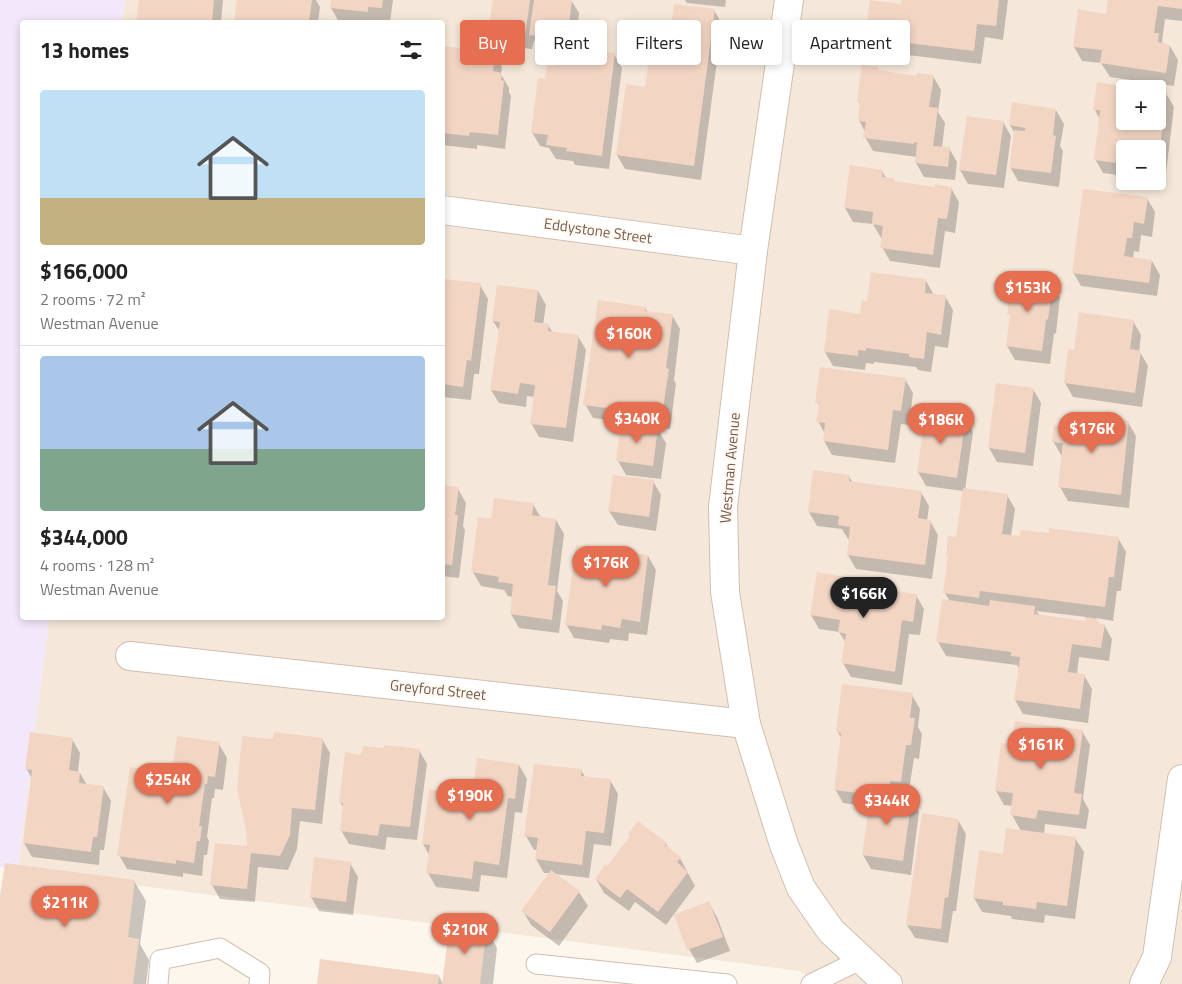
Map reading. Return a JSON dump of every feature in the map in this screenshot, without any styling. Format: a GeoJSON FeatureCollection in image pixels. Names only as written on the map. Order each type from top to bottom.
{"type":"FeatureCollection","features":[{"type":"Feature","properties":{"kind":"street","name":"Westman Avenue"},"geometry":{"type":"LineString","coordinates":[[789,0],[753,251],[723,507],[725,592],[746,724],[784,845],[801,888],[831,930],[888,984]]}},
{"type":"Feature","properties":{"kind":"street","name":"Eddystone Street"},"geometry":{"type":"LineString","coordinates":[[445,210],[753,251]]}},
{"type":"Feature","properties":{"kind":"street","name":"Greyford Street"},"geometry":{"type":"LineString","coordinates":[[130,656],[746,724]]}},
{"type":"Feature","properties":{"kind":"street"},"geometry":{"type":"LineString","coordinates":[[1144,984],[1157,957],[1182,779]]}},
{"type":"Feature","properties":{"kind":"lane"},"geometry":{"type":"LineString","coordinates":[[158,984],[160,960],[220,948],[260,973],[259,984]]}},
{"type":"Feature","properties":{"kind":"lane"},"geometry":{"type":"LineString","coordinates":[[811,984],[862,959]]}},
{"type":"Feature","properties":{"kind":"lane"},"geometry":{"type":"LineString","coordinates":[[536,964],[726,984]]}},
{"type":"Feature","properties":{"kind":"shaded area"},"geometry":{"type":"Polygon","coordinates":[[[0,0],[125,0],[122,20],[20,20],[20,620],[49,620],[18,870],[0,867],[0,0]]]}},
{"type":"Feature","properties":{"kind":"shaded area"},"geometry":{"type":"Polygon","coordinates":[[[125,0],[1182,0],[1182,984],[818,984],[800,971],[18,870],[49,620],[445,620],[445,20],[122,20],[125,0]]]}},
{"type":"Feature","properties":{"kind":"building"},"geometry":{"type":"Polygon","coordinates":[[[139,0],[214,0],[212,20],[136,20],[139,0]]]}},
{"type":"Feature","properties":{"kind":"building"},"geometry":{"type":"Polygon","coordinates":[[[237,0],[312,0],[309,20],[234,20],[237,0]]]}},
{"type":"Feature","properties":{"kind":"building"},"geometry":{"type":"Polygon","coordinates":[[[331,0],[383,0],[382,8],[368,7],[368,12],[330,8],[331,0]]]}},
{"type":"Feature","properties":{"kind":"building"},"geometry":{"type":"Polygon","coordinates":[[[493,0],[530,0],[525,36],[525,20],[490,20],[493,0]]]}},
{"type":"Feature","properties":{"kind":"building"},"geometry":{"type":"Polygon","coordinates":[[[534,0],[572,0],[570,20],[535,20],[535,36],[529,35],[534,0]]]}},
{"type":"Feature","properties":{"kind":"building"},"geometry":{"type":"Polygon","coordinates":[[[870,0],[901,4],[901,0],[999,0],[996,26],[977,24],[974,51],[910,43],[910,20],[867,20],[870,0]]]}},
{"type":"Feature","properties":{"kind":"building"},"geometry":{"type":"Polygon","coordinates":[[[1108,0],[1182,0],[1182,9],[1158,6],[1154,33],[1159,33],[1158,42],[1170,45],[1166,73],[1100,63],[1102,50],[1073,47],[1078,9],[1106,14],[1108,0]]]}},
{"type":"Feature","properties":{"kind":"building"},"geometry":{"type":"Polygon","coordinates":[[[674,4],[715,9],[714,20],[711,20],[711,39],[694,166],[616,155],[626,84],[645,87],[648,65],[701,65],[701,20],[672,20],[674,4]]]}},
{"type":"Feature","properties":{"kind":"building"},"geometry":{"type":"Polygon","coordinates":[[[445,46],[460,48],[460,65],[494,65],[493,71],[502,73],[501,80],[504,81],[498,135],[470,132],[469,136],[445,133],[445,46]]]}},
{"type":"Feature","properties":{"kind":"building"},"geometry":{"type":"Polygon","coordinates":[[[607,52],[615,53],[602,156],[566,151],[567,148],[546,145],[548,135],[531,133],[538,78],[545,79],[547,65],[607,65],[607,52]]]}},
{"type":"Feature","properties":{"kind":"building"},"geometry":{"type":"Polygon","coordinates":[[[862,65],[878,67],[878,70],[916,76],[917,73],[934,75],[929,107],[938,108],[933,146],[950,147],[948,167],[915,163],[917,143],[863,138],[866,122],[858,121],[860,102],[857,101],[862,65]]]}},
{"type":"Feature","properties":{"kind":"building"},"geometry":{"type":"Polygon","coordinates":[[[1097,82],[1116,85],[1116,130],[1162,130],[1161,140],[1116,140],[1116,163],[1094,160],[1100,110],[1093,110],[1097,82]]]}},
{"type":"Feature","properties":{"kind":"building"},"geometry":{"type":"Polygon","coordinates":[[[1012,102],[1056,109],[1053,135],[1056,136],[1051,173],[1009,168],[1014,130],[1025,131],[1025,128],[1009,125],[1012,102]]]}},
{"type":"Feature","properties":{"kind":"building"},"geometry":{"type":"Polygon","coordinates":[[[967,116],[1004,121],[996,175],[959,170],[967,116]]]}},
{"type":"Feature","properties":{"kind":"building"},"geometry":{"type":"Polygon","coordinates":[[[850,165],[883,170],[882,177],[894,178],[894,181],[934,187],[935,184],[952,187],[947,219],[938,218],[933,255],[880,248],[883,226],[872,224],[873,212],[844,208],[850,165]]]}},
{"type":"Feature","properties":{"kind":"building"},"geometry":{"type":"Polygon","coordinates":[[[1083,189],[1148,197],[1144,224],[1134,222],[1132,238],[1127,238],[1124,256],[1152,260],[1149,283],[1072,273],[1083,189]]]}},
{"type":"Feature","properties":{"kind":"building"},"geometry":{"type":"Polygon","coordinates":[[[871,272],[926,279],[925,293],[946,295],[941,335],[927,332],[924,359],[909,357],[909,354],[866,348],[866,351],[858,350],[858,356],[824,352],[829,309],[860,314],[862,300],[867,301],[871,272]]]}},
{"type":"Feature","properties":{"kind":"building"},"geometry":{"type":"Polygon","coordinates":[[[1012,277],[1053,282],[1042,351],[1006,346],[1010,315],[1007,314],[1012,277]]]}},
{"type":"Feature","properties":{"kind":"building"},"geometry":{"type":"Polygon","coordinates":[[[445,279],[481,283],[471,361],[467,360],[463,387],[445,384],[445,279]]]}},
{"type":"Feature","properties":{"kind":"building"},"geometry":{"type":"Polygon","coordinates":[[[497,285],[538,290],[534,322],[549,324],[548,331],[579,335],[566,428],[530,424],[535,385],[520,383],[518,394],[490,390],[500,322],[492,321],[497,285]]]}},
{"type":"Feature","properties":{"kind":"building"},"geometry":{"type":"Polygon","coordinates":[[[598,300],[646,307],[645,311],[673,314],[666,368],[669,369],[662,415],[583,405],[598,300]]]}},
{"type":"Feature","properties":{"kind":"building"},"geometry":{"type":"Polygon","coordinates":[[[1079,312],[1134,320],[1130,349],[1141,351],[1135,393],[1064,383],[1068,349],[1074,350],[1079,312]]]}},
{"type":"Feature","properties":{"kind":"building"},"geometry":{"type":"Polygon","coordinates":[[[820,367],[906,378],[901,411],[893,410],[888,450],[823,441],[825,423],[816,422],[819,403],[815,403],[820,367]]]}},
{"type":"Feature","properties":{"kind":"building"},"geometry":{"type":"Polygon","coordinates":[[[996,383],[1034,388],[1025,453],[988,448],[996,383]]]}},
{"type":"Feature","properties":{"kind":"building"},"geometry":{"type":"Polygon","coordinates":[[[926,411],[966,417],[957,478],[917,472],[926,411]]]}},
{"type":"Feature","properties":{"kind":"building"},"geometry":{"type":"Polygon","coordinates":[[[1068,415],[1129,421],[1121,495],[1058,487],[1063,443],[1052,442],[1054,425],[1067,426],[1068,415]]]}},
{"type":"Feature","properties":{"kind":"building"},"geometry":{"type":"Polygon","coordinates":[[[621,423],[658,427],[653,466],[616,461],[621,423]]]}},
{"type":"Feature","properties":{"kind":"building"},"geometry":{"type":"Polygon","coordinates":[[[813,470],[850,475],[849,481],[922,491],[918,518],[931,520],[925,565],[847,555],[850,527],[838,525],[839,516],[808,512],[813,470]]]}},
{"type":"Feature","properties":{"kind":"building"},"geometry":{"type":"Polygon","coordinates":[[[613,475],[654,480],[649,517],[608,511],[613,475]]]}},
{"type":"Feature","properties":{"kind":"building"},"geometry":{"type":"Polygon","coordinates":[[[445,485],[459,487],[455,515],[458,515],[452,565],[445,564],[445,485]]]}},
{"type":"Feature","properties":{"kind":"building"},"geometry":{"type":"Polygon","coordinates":[[[963,488],[1008,494],[1002,534],[1020,536],[1021,530],[1049,533],[1049,528],[1119,537],[1114,577],[1109,577],[1105,607],[980,591],[979,598],[943,593],[948,555],[946,555],[948,536],[956,537],[963,488]]]}},
{"type":"Feature","properties":{"kind":"building"},"geometry":{"type":"Polygon","coordinates":[[[494,498],[534,503],[532,515],[556,519],[548,585],[556,586],[552,620],[510,614],[513,584],[498,582],[499,577],[471,572],[478,517],[491,519],[494,498]]]}},
{"type":"Feature","properties":{"kind":"building"},"geometry":{"type":"Polygon","coordinates":[[[576,545],[648,555],[640,622],[622,619],[620,628],[602,625],[601,630],[565,625],[576,545]]]}},
{"type":"Feature","properties":{"kind":"building"},"geometry":{"type":"Polygon","coordinates":[[[817,572],[850,578],[849,584],[917,594],[913,622],[902,620],[895,672],[841,663],[846,634],[838,632],[840,620],[810,615],[817,572]]]}},
{"type":"Feature","properties":{"kind":"building"},"geometry":{"type":"Polygon","coordinates":[[[942,599],[989,606],[990,600],[1035,606],[1034,614],[1085,621],[1085,617],[1098,619],[1098,623],[1105,624],[1101,648],[1072,644],[1068,672],[1085,674],[1080,709],[1014,700],[1020,657],[1011,656],[1011,652],[936,642],[942,599]]]}},
{"type":"Feature","properties":{"kind":"building"},"geometry":{"type":"Polygon","coordinates":[[[842,684],[913,693],[910,718],[915,718],[911,745],[906,745],[901,782],[890,781],[889,790],[867,787],[866,794],[834,790],[841,733],[836,732],[842,684]]]}},
{"type":"Feature","properties":{"kind":"building"},"geometry":{"type":"Polygon","coordinates":[[[1015,721],[1083,730],[1074,793],[1082,794],[1079,815],[1038,810],[1036,819],[1010,815],[1013,793],[995,791],[1001,743],[1011,744],[1015,721]]]}},
{"type":"Feature","properties":{"kind":"building"},"geometry":{"type":"Polygon","coordinates":[[[30,732],[73,738],[69,770],[80,772],[79,783],[104,786],[97,837],[93,837],[91,852],[23,843],[32,770],[25,769],[30,732]]]}},
{"type":"Feature","properties":{"kind":"building"},"geometry":{"type":"Polygon","coordinates":[[[274,732],[323,738],[315,810],[292,808],[290,835],[280,856],[251,853],[247,889],[210,885],[215,843],[247,846],[246,830],[237,789],[242,736],[273,739],[274,732]]]}},
{"type":"Feature","properties":{"kind":"building"},"geometry":{"type":"Polygon","coordinates":[[[177,736],[220,742],[215,777],[208,776],[207,784],[205,784],[199,826],[202,826],[200,841],[197,841],[194,863],[176,860],[176,864],[117,856],[130,767],[158,771],[159,765],[173,767],[177,736]]]}},
{"type":"Feature","properties":{"kind":"building"},"geometry":{"type":"Polygon","coordinates":[[[384,745],[420,749],[410,827],[380,824],[378,836],[340,831],[343,803],[339,803],[345,752],[361,755],[363,746],[384,748],[384,745]]]}},
{"type":"Feature","properties":{"kind":"building"},"geometry":{"type":"Polygon","coordinates":[[[477,758],[519,764],[515,799],[508,798],[499,865],[474,861],[472,879],[426,873],[430,845],[422,844],[429,789],[459,793],[459,787],[473,788],[477,758]]]}},
{"type":"Feature","properties":{"kind":"building"},"geometry":{"type":"Polygon","coordinates":[[[534,764],[582,769],[581,776],[611,779],[604,833],[586,831],[582,865],[535,859],[538,838],[524,836],[534,764]]]}},
{"type":"Feature","properties":{"kind":"building"},"geometry":{"type":"Polygon","coordinates":[[[871,791],[912,797],[903,861],[862,855],[871,791]]]}},
{"type":"Feature","properties":{"kind":"building"},"geometry":{"type":"Polygon","coordinates":[[[922,813],[959,819],[948,898],[945,897],[941,929],[906,925],[922,813]]]}},
{"type":"Feature","properties":{"kind":"building"},"geometry":{"type":"Polygon","coordinates":[[[638,821],[667,843],[665,845],[681,857],[677,862],[688,872],[658,912],[627,889],[620,898],[595,879],[605,864],[607,866],[630,836],[628,834],[638,821]]]}},
{"type":"Feature","properties":{"kind":"building"},"geometry":{"type":"Polygon","coordinates":[[[1006,828],[1076,837],[1067,906],[1037,902],[1036,909],[1003,905],[1003,902],[973,898],[979,850],[1003,854],[1006,828]]]}},
{"type":"Feature","properties":{"kind":"building"},"geometry":{"type":"Polygon","coordinates":[[[314,857],[351,862],[346,902],[310,897],[314,857]]]}},
{"type":"Feature","properties":{"kind":"building"},"geometry":{"type":"Polygon","coordinates":[[[5,863],[135,880],[128,937],[139,939],[133,984],[0,984],[0,896],[5,863]]]}},
{"type":"Feature","properties":{"kind":"building"},"geometry":{"type":"Polygon","coordinates":[[[551,870],[580,891],[550,932],[521,911],[551,870]]]}},
{"type":"Feature","properties":{"kind":"building"},"geometry":{"type":"Polygon","coordinates":[[[709,901],[723,937],[687,950],[674,915],[709,901]]]}},
{"type":"Feature","properties":{"kind":"building"},"geometry":{"type":"Polygon","coordinates":[[[450,923],[487,927],[480,984],[442,984],[450,923]]]}},
{"type":"Feature","properties":{"kind":"building"},"geometry":{"type":"Polygon","coordinates":[[[320,959],[439,975],[438,984],[317,984],[320,959]]]}}]}
